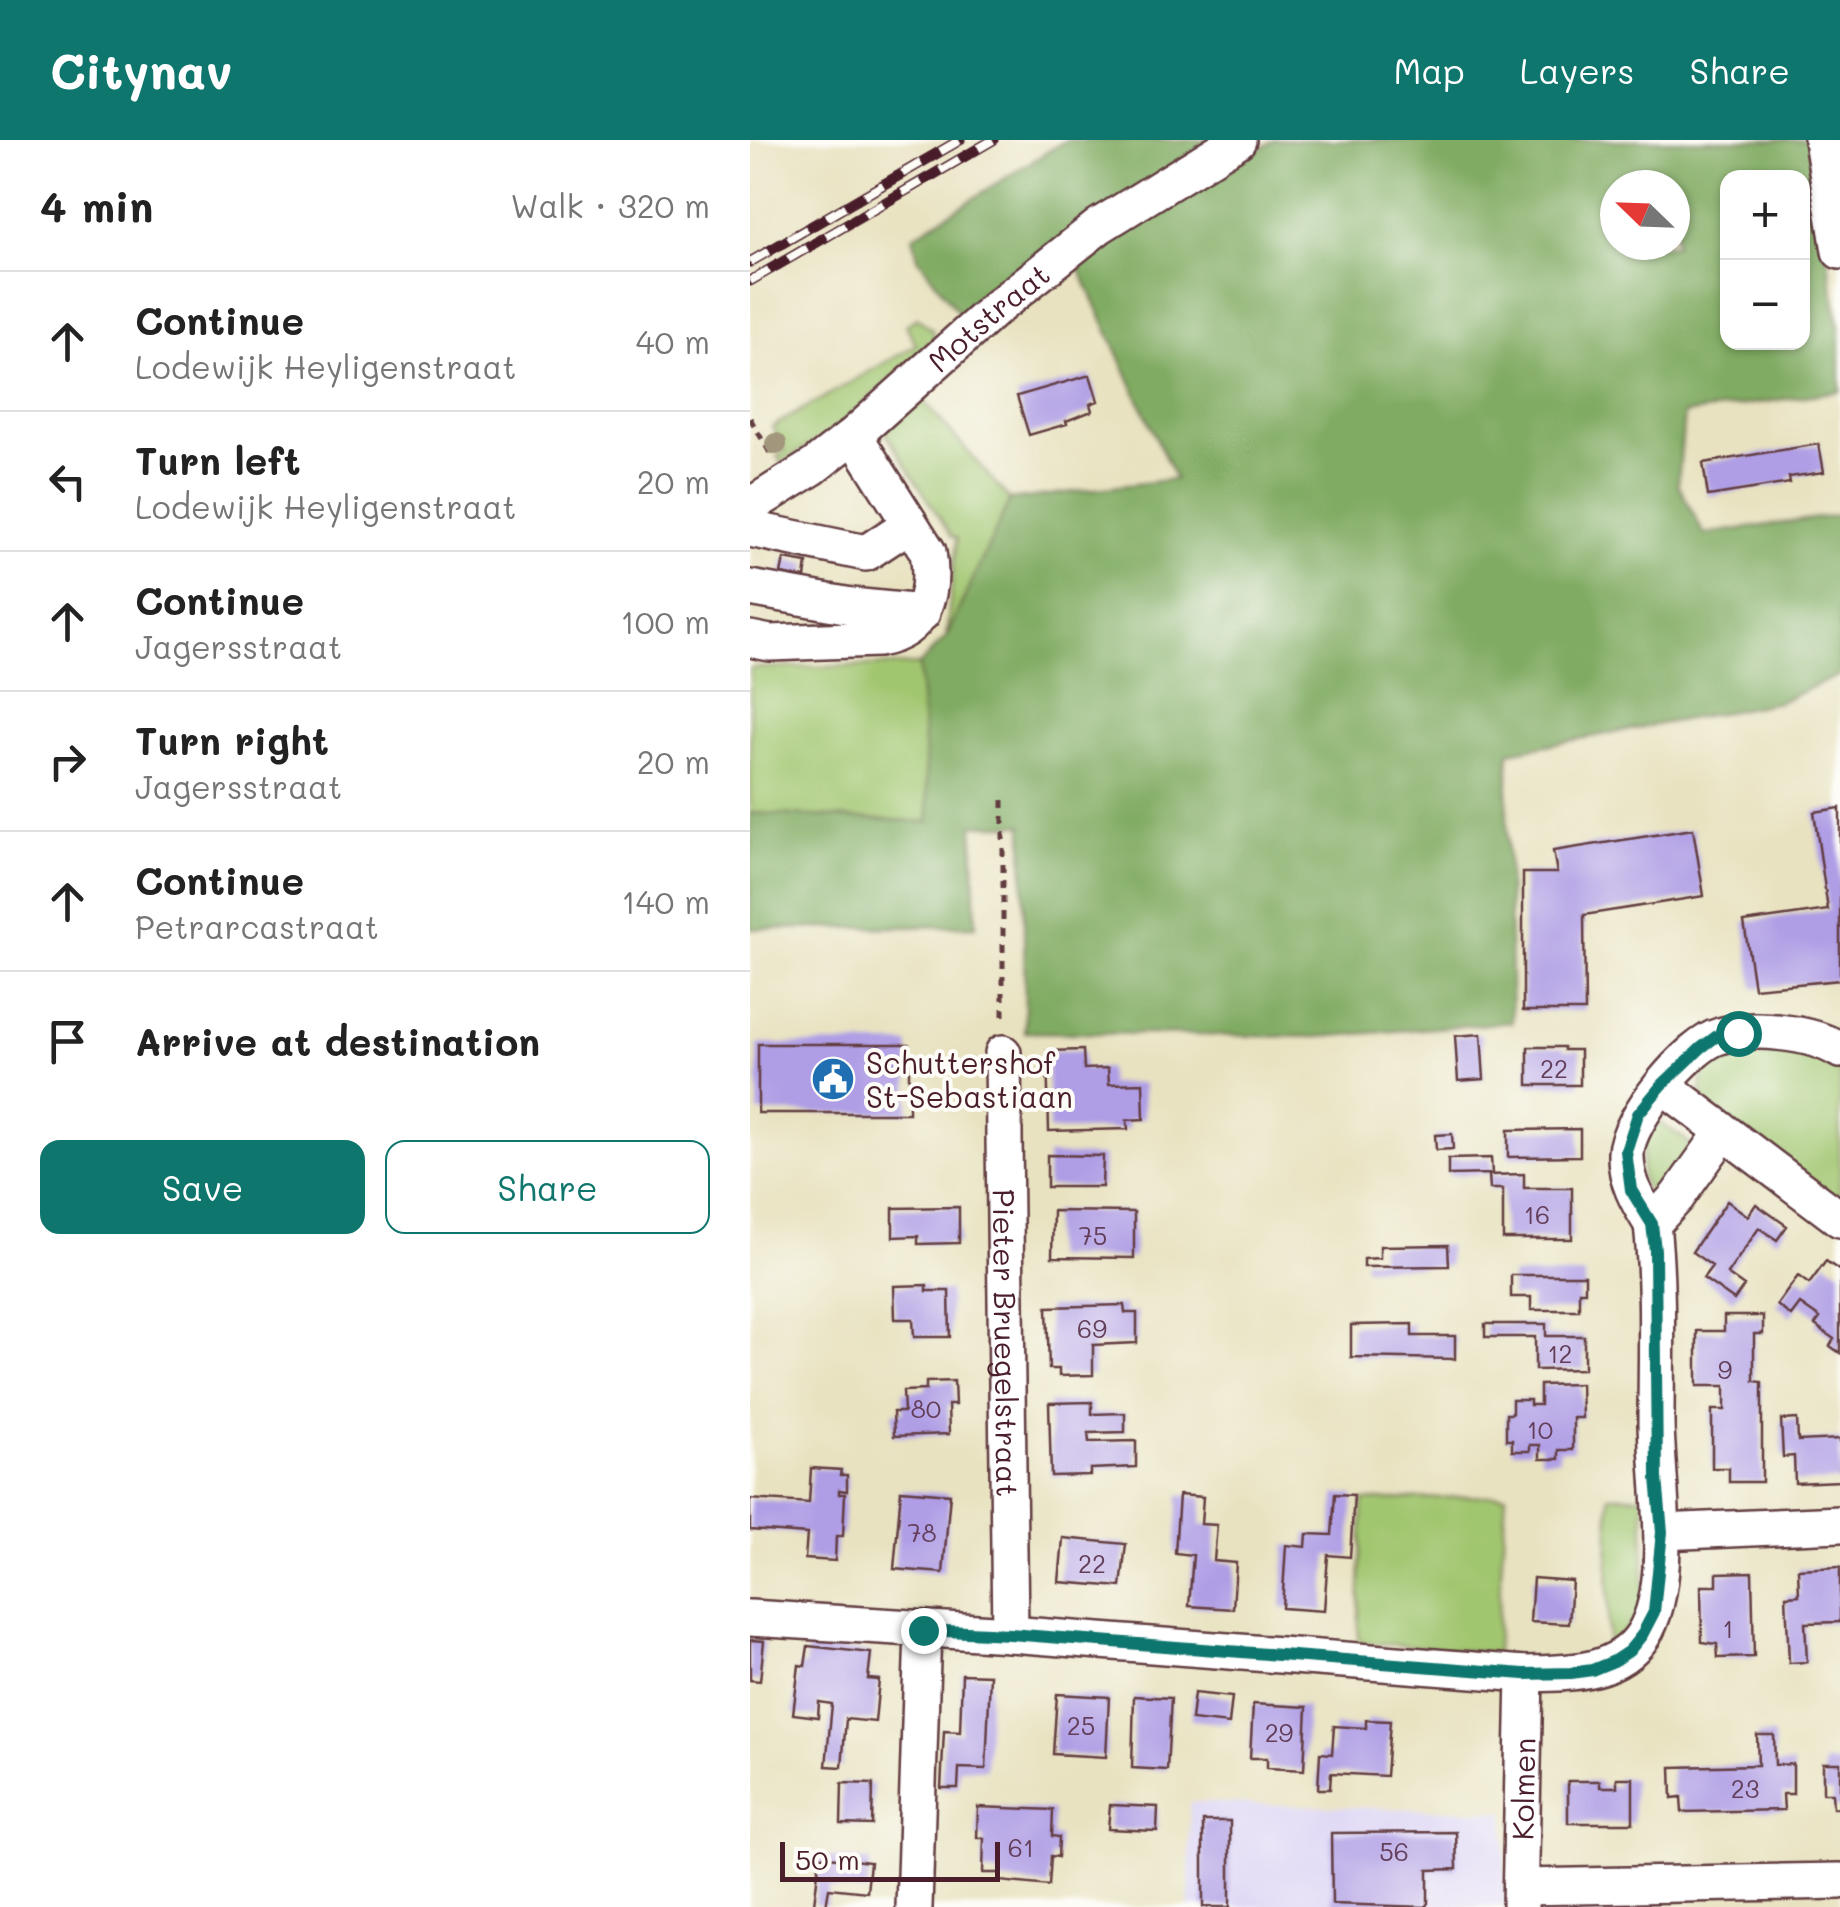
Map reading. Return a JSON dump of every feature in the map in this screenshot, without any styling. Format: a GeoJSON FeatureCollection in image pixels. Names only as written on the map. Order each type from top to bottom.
{"type":"FeatureCollection","features":[{"type":"Feature","properties":{"kind":"street","name":"Motstraat"},"geometry":{"type":"LineString","coordinates":[[750,506],[813,467],[996,308],[1098,226],[1238,140]]}},
{"type":"Feature","properties":{"kind":"street"},"geometry":{"type":"LineString","coordinates":[[1822,140],[1840,251]]}},
{"type":"Feature","properties":{"kind":"street"},"geometry":{"type":"LineString","coordinates":[[750,639],[770,643],[878,639],[896,636],[911,627],[922,613],[930,566],[928,552],[854,434]]}},
{"type":"Feature","properties":{"kind":"street"},"geometry":{"type":"LineString","coordinates":[[750,529],[866,553],[910,524]]}},
{"type":"Feature","properties":{"kind":"street"},"geometry":{"type":"LineString","coordinates":[[750,588],[851,606],[922,613]]}},
{"type":"Feature","properties":{"kind":"street"},"geometry":{"type":"LineString","coordinates":[[750,1618],[1524,1674],[1592,1670],[1629,1651],[1654,1612],[1662,1532],[1657,1478],[1652,1224],[1631,1190],[1626,1151],[1638,1114],[1662,1085],[1717,1036],[1784,1032],[1814,1038],[1840,1050]]}},
{"type":"Feature","properties":{"kind":"street","name":"Pieter Bruegelstraat"},"geometry":{"type":"LineString","coordinates":[[1003,1053],[1010,1634]]}},
{"type":"Feature","properties":{"kind":"street"},"geometry":{"type":"LineString","coordinates":[[1662,1085],[1722,1134],[1840,1219]]}},
{"type":"Feature","properties":{"kind":"street"},"geometry":{"type":"LineString","coordinates":[[1652,1224],[1678,1197],[1722,1134]]}},
{"type":"Feature","properties":{"kind":"street"},"geometry":{"type":"LineString","coordinates":[[1662,1532],[1840,1524]]}},
{"type":"Feature","properties":{"kind":"street"},"geometry":{"type":"LineString","coordinates":[[914,1907],[923,1630]]}},
{"type":"Feature","properties":{"kind":"street","name":"Kolmen"},"geometry":{"type":"LineString","coordinates":[[1520,1897],[1524,1674]]}},
{"type":"Feature","properties":{"kind":"street"},"geometry":{"type":"LineString","coordinates":[[1520,1897],[1840,1881]]}},
{"type":"Feature","properties":{"kind":"path"},"geometry":{"type":"LineString","coordinates":[[1002,800],[1003,1053]]}},
{"type":"Feature","properties":{"kind":"shaded area"},"geometry":{"type":"Polygon","coordinates":[[[1190,1802],[1505,1812],[1505,1907],[1189,1907],[1190,1802]]]}},
{"type":"Feature","properties":{"kind":"green space"},"geometry":{"type":"Polygon","coordinates":[[[1066,140],[1210,140],[963,319],[918,258],[913,236],[1066,140]]]}},
{"type":"Feature","properties":{"kind":"green space"},"geometry":{"type":"Polygon","coordinates":[[[1274,140],[1808,140],[1840,332],[1840,391],[1684,414],[1678,484],[1704,534],[1840,515],[1840,675],[1779,702],[1509,752],[1512,1022],[1318,1037],[1025,1032],[1023,825],[973,825],[976,926],[750,929],[750,813],[929,822],[919,665],[946,637],[1010,500],[1175,479],[1076,261],[1274,140]]]}},
{"type":"Feature","properties":{"kind":"green space"},"geometry":{"type":"Polygon","coordinates":[[[917,318],[933,330],[934,340],[839,427],[781,463],[777,456],[785,451],[772,427],[916,345],[906,325],[917,318]]]}},
{"type":"Feature","properties":{"kind":"green space"},"geometry":{"type":"Polygon","coordinates":[[[922,399],[1010,500],[946,637],[957,538],[952,537],[885,432],[922,399]]]}},
{"type":"Feature","properties":{"kind":"green space"},"geometry":{"type":"Polygon","coordinates":[[[919,665],[929,822],[750,813],[750,668],[919,665]]]}},
{"type":"Feature","properties":{"kind":"green space"},"geometry":{"type":"Polygon","coordinates":[[[1786,1041],[1840,1064],[1840,1204],[1705,1104],[1702,1076],[1715,1052],[1786,1041]]]}},
{"type":"Feature","properties":{"kind":"green space"},"geometry":{"type":"Polygon","coordinates":[[[1656,1121],[1685,1139],[1691,1148],[1657,1196],[1650,1195],[1641,1177],[1645,1127],[1656,1121]]]}},
{"type":"Feature","properties":{"kind":"green space"},"geometry":{"type":"Polygon","coordinates":[[[1506,1495],[1496,1653],[1358,1642],[1363,1501],[1506,1495]]]}},
{"type":"Feature","properties":{"kind":"green space"},"geometry":{"type":"Polygon","coordinates":[[[1609,1496],[1644,1496],[1644,1591],[1638,1616],[1608,1648],[1609,1496]]]}},
{"type":"Feature","properties":{"kind":"building"},"geometry":{"type":"Polygon","coordinates":[[[1090,375],[1098,401],[1090,404],[1092,411],[1066,421],[1067,424],[1029,435],[1017,396],[1090,375]]]}},
{"type":"Feature","properties":{"kind":"building"},"geometry":{"type":"Polygon","coordinates":[[[1819,444],[1824,472],[1789,477],[1790,483],[1708,496],[1703,463],[1819,444]]]}},
{"type":"Feature","properties":{"kind":"building"},"geometry":{"type":"Polygon","coordinates":[[[784,559],[807,563],[805,578],[781,574],[784,559]]]}},
{"type":"Feature","properties":{"kind":"building"},"geometry":{"type":"Polygon","coordinates":[[[1840,808],[1840,980],[1754,988],[1744,922],[1828,910],[1814,812],[1840,808]]]}},
{"type":"Feature","properties":{"kind":"building"},"geometry":{"type":"Polygon","coordinates":[[[1693,829],[1704,896],[1584,915],[1585,1011],[1523,1011],[1523,873],[1557,873],[1553,851],[1693,829]]]}},
{"type":"Feature","properties":{"kind":"building"},"geometry":{"type":"Polygon","coordinates":[[[1481,1034],[1484,1079],[1458,1081],[1455,1036],[1481,1034]]]}},
{"type":"Feature","properties":{"kind":"building","name":"Schuttershof St-Sebastiaan"},"geometry":{"type":"Polygon","coordinates":[[[758,1044],[909,1044],[909,1113],[758,1113],[758,1044]]]}},
{"type":"Feature","properties":{"kind":"building"},"geometry":{"type":"Polygon","coordinates":[[[1528,1047],[1580,1050],[1580,1085],[1528,1085],[1528,1047]]]}},
{"type":"Feature","properties":{"kind":"building"},"geometry":{"type":"Polygon","coordinates":[[[1083,1050],[1084,1069],[1108,1068],[1109,1084],[1143,1083],[1144,1119],[1127,1120],[1128,1129],[1049,1131],[1047,1051],[1083,1050]]]}},
{"type":"Feature","properties":{"kind":"building"},"geometry":{"type":"Polygon","coordinates":[[[1580,1129],[1580,1156],[1508,1157],[1508,1130],[1580,1129]]]}},
{"type":"Feature","properties":{"kind":"building"},"geometry":{"type":"Polygon","coordinates":[[[1452,1134],[1453,1149],[1436,1150],[1435,1135],[1452,1134]]]}},
{"type":"Feature","properties":{"kind":"building"},"geometry":{"type":"Polygon","coordinates":[[[1047,1155],[1103,1156],[1102,1187],[1047,1187],[1047,1155]]]}},
{"type":"Feature","properties":{"kind":"building"},"geometry":{"type":"Polygon","coordinates":[[[1491,1158],[1492,1174],[1448,1175],[1448,1159],[1491,1158]]]}},
{"type":"Feature","properties":{"kind":"building"},"geometry":{"type":"Polygon","coordinates":[[[1524,1174],[1524,1188],[1572,1188],[1572,1239],[1503,1239],[1503,1189],[1490,1189],[1489,1175],[1524,1174]]]}},
{"type":"Feature","properties":{"kind":"building"},"geometry":{"type":"Polygon","coordinates":[[[1727,1201],[1748,1216],[1756,1204],[1787,1226],[1777,1240],[1759,1228],[1727,1274],[1744,1286],[1734,1300],[1703,1278],[1712,1266],[1692,1252],[1727,1201]]]}},
{"type":"Feature","properties":{"kind":"building"},"geometry":{"type":"Polygon","coordinates":[[[959,1207],[959,1243],[918,1244],[918,1236],[893,1237],[893,1208],[959,1207]]]}},
{"type":"Feature","properties":{"kind":"building"},"geometry":{"type":"Polygon","coordinates":[[[1053,1211],[1134,1212],[1134,1258],[1052,1257],[1053,1211]]]}},
{"type":"Feature","properties":{"kind":"building"},"geometry":{"type":"Polygon","coordinates":[[[1448,1245],[1449,1266],[1364,1267],[1364,1259],[1380,1258],[1380,1246],[1448,1245]]]}},
{"type":"Feature","properties":{"kind":"building"},"geometry":{"type":"Polygon","coordinates":[[[1826,1261],[1840,1271],[1840,1353],[1830,1346],[1834,1339],[1815,1325],[1820,1318],[1800,1304],[1791,1316],[1777,1305],[1798,1276],[1809,1284],[1826,1261]]]}},
{"type":"Feature","properties":{"kind":"building"},"geometry":{"type":"Polygon","coordinates":[[[1511,1275],[1585,1275],[1585,1291],[1579,1291],[1579,1310],[1531,1310],[1531,1297],[1511,1297],[1511,1275]]]}},
{"type":"Feature","properties":{"kind":"building"},"geometry":{"type":"Polygon","coordinates":[[[927,1285],[927,1291],[949,1291],[950,1337],[914,1337],[913,1319],[895,1319],[894,1286],[927,1285]]]}},
{"type":"Feature","properties":{"kind":"building"},"geometry":{"type":"Polygon","coordinates":[[[1124,1305],[1125,1313],[1137,1313],[1137,1343],[1093,1345],[1093,1375],[1059,1376],[1059,1369],[1049,1369],[1047,1307],[1124,1305]]]}},
{"type":"Feature","properties":{"kind":"building"},"geometry":{"type":"Polygon","coordinates":[[[1724,1316],[1763,1316],[1763,1334],[1754,1334],[1754,1381],[1762,1382],[1762,1482],[1729,1482],[1729,1468],[1712,1468],[1712,1410],[1725,1410],[1725,1386],[1697,1386],[1697,1331],[1724,1331],[1724,1316]]]}},
{"type":"Feature","properties":{"kind":"building"},"geometry":{"type":"Polygon","coordinates":[[[1412,1324],[1412,1336],[1455,1336],[1455,1359],[1351,1357],[1351,1325],[1412,1324]]]}},
{"type":"Feature","properties":{"kind":"building"},"geometry":{"type":"Polygon","coordinates":[[[1485,1324],[1546,1324],[1546,1336],[1584,1336],[1584,1369],[1535,1370],[1535,1337],[1485,1337],[1485,1324]]]}},
{"type":"Feature","properties":{"kind":"building"},"geometry":{"type":"Polygon","coordinates":[[[954,1381],[955,1405],[948,1405],[949,1434],[894,1436],[893,1412],[904,1412],[903,1391],[926,1390],[926,1382],[954,1381]]]}},
{"type":"Feature","properties":{"kind":"building"},"geometry":{"type":"Polygon","coordinates":[[[1581,1384],[1582,1418],[1573,1418],[1573,1450],[1559,1450],[1559,1459],[1540,1459],[1540,1445],[1530,1445],[1530,1451],[1512,1451],[1512,1440],[1506,1440],[1506,1414],[1512,1414],[1512,1400],[1530,1400],[1530,1405],[1540,1405],[1540,1385],[1581,1384]]]}},
{"type":"Feature","properties":{"kind":"building"},"geometry":{"type":"Polygon","coordinates":[[[1092,1402],[1092,1414],[1125,1413],[1125,1432],[1088,1433],[1089,1442],[1136,1441],[1136,1467],[1090,1469],[1090,1475],[1051,1476],[1049,1403],[1092,1402]]]}},
{"type":"Feature","properties":{"kind":"building"},"geometry":{"type":"Polygon","coordinates":[[[1797,1419],[1798,1441],[1840,1439],[1840,1481],[1795,1483],[1794,1456],[1783,1457],[1781,1420],[1797,1419]]]}},
{"type":"Feature","properties":{"kind":"building"},"geometry":{"type":"Polygon","coordinates":[[[811,1468],[841,1470],[840,1475],[847,1475],[847,1491],[839,1490],[839,1494],[845,1494],[843,1536],[836,1536],[835,1561],[805,1559],[807,1534],[750,1530],[750,1499],[809,1503],[811,1468]]]}},
{"type":"Feature","properties":{"kind":"building"},"geometry":{"type":"Polygon","coordinates":[[[901,1490],[950,1494],[943,1573],[894,1569],[901,1490]]]}},
{"type":"Feature","properties":{"kind":"building"},"geometry":{"type":"Polygon","coordinates":[[[1335,1494],[1354,1495],[1350,1557],[1328,1555],[1324,1611],[1282,1608],[1286,1545],[1306,1547],[1307,1534],[1332,1535],[1335,1494]]]}},
{"type":"Feature","properties":{"kind":"building"},"geometry":{"type":"Polygon","coordinates":[[[1179,1495],[1203,1497],[1201,1524],[1217,1525],[1214,1561],[1236,1563],[1233,1609],[1189,1606],[1193,1555],[1175,1553],[1179,1495]]]}},
{"type":"Feature","properties":{"kind":"building"},"geometry":{"type":"Polygon","coordinates":[[[1063,1538],[1126,1544],[1121,1587],[1059,1582],[1063,1538]]]}},
{"type":"Feature","properties":{"kind":"building"},"geometry":{"type":"Polygon","coordinates":[[[1840,1567],[1840,1622],[1805,1623],[1807,1662],[1789,1663],[1786,1596],[1799,1595],[1798,1569],[1840,1567]]]}},
{"type":"Feature","properties":{"kind":"building"},"geometry":{"type":"Polygon","coordinates":[[[1752,1572],[1754,1657],[1718,1658],[1717,1644],[1702,1642],[1701,1586],[1717,1586],[1717,1573],[1752,1572]]]}},
{"type":"Feature","properties":{"kind":"building"},"geometry":{"type":"Polygon","coordinates":[[[1533,1578],[1572,1581],[1569,1624],[1530,1622],[1533,1578]]]}},
{"type":"Feature","properties":{"kind":"building"},"geometry":{"type":"Polygon","coordinates":[[[750,1640],[764,1641],[760,1681],[750,1680],[750,1640]]]}},
{"type":"Feature","properties":{"kind":"building"},"geometry":{"type":"Polygon","coordinates":[[[808,1646],[871,1653],[868,1679],[879,1680],[875,1722],[846,1719],[842,1767],[826,1766],[832,1704],[819,1702],[818,1717],[793,1714],[799,1665],[805,1666],[808,1646]]]}},
{"type":"Feature","properties":{"kind":"building"},"geometry":{"type":"Polygon","coordinates":[[[962,1674],[990,1675],[986,1769],[959,1768],[958,1788],[941,1788],[944,1731],[960,1732],[962,1674]]]}},
{"type":"Feature","properties":{"kind":"building"},"geometry":{"type":"Polygon","coordinates":[[[1194,1693],[1232,1697],[1229,1724],[1191,1720],[1194,1693]]]}},
{"type":"Feature","properties":{"kind":"building"},"geometry":{"type":"Polygon","coordinates":[[[1057,1694],[1109,1697],[1106,1757],[1053,1754],[1057,1694]]]}},
{"type":"Feature","properties":{"kind":"building"},"geometry":{"type":"Polygon","coordinates":[[[1134,1696],[1171,1698],[1167,1770],[1132,1768],[1134,1696]]]}},
{"type":"Feature","properties":{"kind":"building"},"geometry":{"type":"Polygon","coordinates":[[[1253,1704],[1307,1707],[1304,1770],[1267,1768],[1267,1758],[1250,1758],[1253,1704]]]}},
{"type":"Feature","properties":{"kind":"building"},"geometry":{"type":"Polygon","coordinates":[[[1366,1720],[1390,1721],[1386,1776],[1331,1773],[1330,1789],[1318,1789],[1320,1753],[1332,1754],[1334,1726],[1366,1728],[1366,1720]]]}},
{"type":"Feature","properties":{"kind":"building"},"geometry":{"type":"Polygon","coordinates":[[[1757,1735],[1774,1735],[1775,1765],[1793,1764],[1793,1794],[1783,1794],[1784,1810],[1682,1812],[1681,1797],[1672,1798],[1671,1767],[1758,1765],[1757,1735]]]}},
{"type":"Feature","properties":{"kind":"building"},"geometry":{"type":"Polygon","coordinates":[[[1823,1763],[1840,1763],[1840,1808],[1833,1808],[1832,1793],[1823,1793],[1823,1763]]]}},
{"type":"Feature","properties":{"kind":"building"},"geometry":{"type":"Polygon","coordinates":[[[1617,1778],[1633,1778],[1633,1823],[1568,1823],[1568,1781],[1600,1781],[1600,1787],[1617,1787],[1617,1778]]]}},
{"type":"Feature","properties":{"kind":"building"},"geometry":{"type":"Polygon","coordinates":[[[842,1783],[873,1784],[872,1825],[841,1824],[842,1783]]]}},
{"type":"Feature","properties":{"kind":"building"},"geometry":{"type":"Polygon","coordinates":[[[1110,1805],[1158,1807],[1157,1831],[1108,1829],[1110,1805]]]}},
{"type":"Feature","properties":{"kind":"building"},"geometry":{"type":"Polygon","coordinates":[[[978,1807],[1053,1810],[1052,1836],[1059,1837],[1058,1857],[1051,1856],[1049,1886],[999,1881],[1000,1873],[983,1873],[984,1838],[977,1838],[978,1807]]]}},
{"type":"Feature","properties":{"kind":"building"},"geometry":{"type":"Polygon","coordinates":[[[1203,1821],[1230,1821],[1230,1907],[1203,1907],[1203,1821]]]}},
{"type":"Feature","properties":{"kind":"building"},"geometry":{"type":"Polygon","coordinates":[[[1456,1832],[1457,1869],[1428,1870],[1425,1907],[1332,1904],[1331,1833],[1456,1832]]]}},
{"type":"Feature","properties":{"kind":"building"},"geometry":{"type":"Polygon","coordinates":[[[820,1856],[870,1862],[867,1892],[829,1888],[826,1906],[814,1904],[820,1856]]]}},
{"type":"Feature","properties":{"kind":"railway"},"geometry":{"type":"LineString","coordinates":[[750,262],[960,140]]}},
{"type":"Feature","properties":{"kind":"railway"},"geometry":{"type":"LineString","coordinates":[[750,281],[993,140]]}},
{"type":"Feature","properties":{"kind":"place","name":"Schuttershof St-Sebastiaan"},"geometry":{"type":"Point","coordinates":[833,1079]}},
{"type":"Feature","properties":{"kind":"route"},"geometry":{"type":"LineString","coordinates":[[923,1630],[1524,1674],[1592,1670],[1629,1651],[1654,1612],[1662,1532],[1657,1478],[1655,1250],[1652,1224],[1631,1190],[1626,1151],[1638,1114],[1662,1085],[1717,1036],[1738,1033]]}}]}
